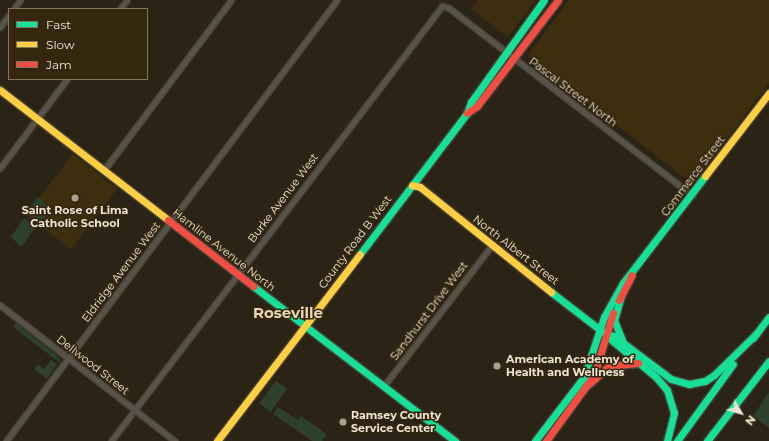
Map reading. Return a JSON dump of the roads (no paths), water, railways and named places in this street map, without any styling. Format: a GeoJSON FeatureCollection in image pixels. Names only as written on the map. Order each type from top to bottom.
{"type":"FeatureCollection","features":[{"type":"Feature","properties":{"kind":"main road","name":"County Road B West"},"geometry":{"type":"LineString","coordinates":[[217,441],[467,113],[471,102],[544,0]]}},
{"type":"Feature","properties":{"kind":"main road","name":"County Road B West"},"geometry":{"type":"LineString","coordinates":[[467,113],[477,106],[558,0]]}},
{"type":"Feature","properties":{"kind":"main road","name":"Hamline Avenue North"},"geometry":{"type":"LineString","coordinates":[[0,90],[383,387],[455,441]]}},
{"type":"Feature","properties":{"kind":"main road","name":"Commerce Street"},"geometry":{"type":"LineString","coordinates":[[535,441],[584,377],[600,329],[616,293],[634,272],[769,93]]}},
{"type":"Feature","properties":{"kind":"main road","name":"North Albert Street"},"geometry":{"type":"LineString","coordinates":[[412,185],[420,187],[491,246],[607,334]]}},
{"type":"Feature","properties":{"kind":"main road","name":"Commerce Street"},"geometry":{"type":"LineString","coordinates":[[546,441],[589,384],[598,366],[607,334],[621,296],[634,272]]}},
{"type":"Feature","properties":{"kind":"main road"},"geometry":{"type":"LineString","coordinates":[[621,296],[614,320],[617,333],[626,346]]}},
{"type":"Feature","properties":{"kind":"main road"},"geometry":{"type":"LineString","coordinates":[[677,441],[769,317]]}},
{"type":"Feature","properties":{"kind":"main road"},"geometry":{"type":"LineString","coordinates":[[607,334],[671,379],[689,384],[705,381],[714,375],[756,334]]}},
{"type":"Feature","properties":{"kind":"main road"},"geometry":{"type":"LineString","coordinates":[[607,334],[611,342],[660,380],[671,398],[673,422],[668,441]]}},
{"type":"Feature","properties":{"kind":"main road"},"geometry":{"type":"LineString","coordinates":[[707,441],[769,361]]}},
{"type":"Feature","properties":{"kind":"main road"},"geometry":{"type":"LineString","coordinates":[[589,384],[608,366],[624,363],[638,363]]}},
{"type":"Feature","properties":{"kind":"street"},"geometry":{"type":"LineString","coordinates":[[121,8],[127,0]]}},
{"type":"Feature","properties":{"kind":"street"},"geometry":{"type":"LineString","coordinates":[[104,170],[231,0]]}},
{"type":"Feature","properties":{"kind":"street","name":"Eldridge Avenue West"},"geometry":{"type":"LineString","coordinates":[[6,441],[337,0]]}},
{"type":"Feature","properties":{"kind":"street","name":"Pascal Street North"},"geometry":{"type":"LineString","coordinates":[[442,6],[449,8],[692,195]]}},
{"type":"Feature","properties":{"kind":"street","name":"Burke Avenue West"},"geometry":{"type":"LineString","coordinates":[[111,441],[442,6]]}},
{"type":"Feature","properties":{"kind":"street"},"geometry":{"type":"LineString","coordinates":[[0,27],[8,16]]}},
{"type":"Feature","properties":{"kind":"street"},"geometry":{"type":"LineString","coordinates":[[0,168],[66,80]]}},
{"type":"Feature","properties":{"kind":"street","name":"Sandhurst Drive West"},"geometry":{"type":"LineString","coordinates":[[383,387],[491,246]]}},
{"type":"Feature","properties":{"kind":"street","name":"Dellwood Street"},"geometry":{"type":"LineString","coordinates":[[1,307],[175,441]]}},
{"type":"Feature","properties":{"kind":"place","name":"Saint Rose of Lima Catholic School"},"geometry":{"type":"Point","coordinates":[75,198]}},
{"type":"Feature","properties":{"kind":"place","name":"American Academy of Health and Wellness"},"geometry":{"type":"Point","coordinates":[497,366]}},
{"type":"Feature","properties":{"kind":"place","name":"Ramsey County Service Center"},"geometry":{"type":"Point","coordinates":[343,422]}},
{"type":"Feature","properties":{"kind":"district","name":"Roseville"},"geometry":{"type":"Point","coordinates":[288,313]}}]}
